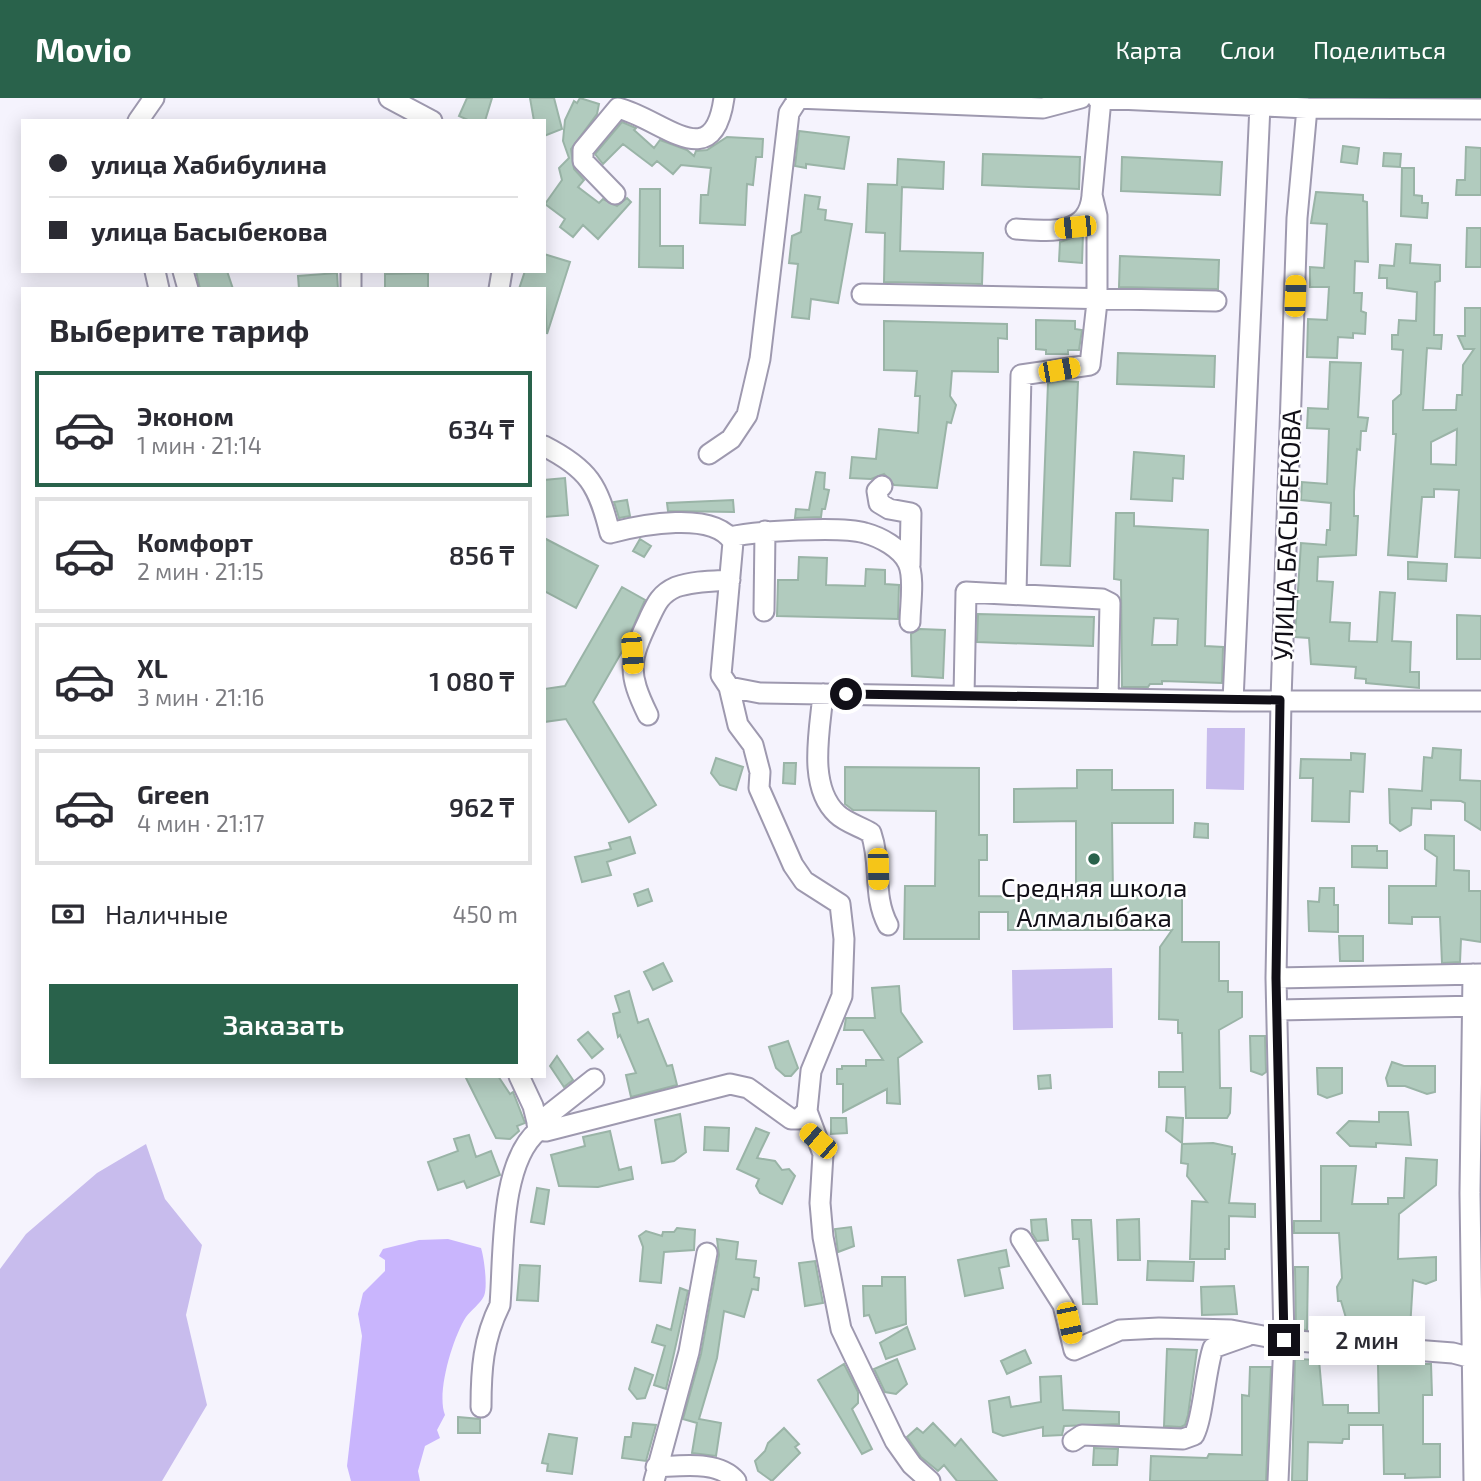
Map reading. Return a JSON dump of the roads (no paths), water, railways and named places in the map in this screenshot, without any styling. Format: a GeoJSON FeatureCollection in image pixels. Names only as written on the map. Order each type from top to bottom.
{"type":"FeatureCollection","features":[{"type":"Feature","properties":{"kind":"street"},"geometry":{"type":"LineString","coordinates":[[139,119],[154,98]]}},
{"type":"Feature","properties":{"kind":"street"},"geometry":{"type":"LineString","coordinates":[[389,98],[428,119]]}},
{"type":"Feature","properties":{"kind":"street"},"geometry":{"type":"LineString","coordinates":[[615,194],[583,161],[583,150],[618,108],[635,112],[682,137],[701,141],[712,135],[721,119],[724,98]]}},
{"type":"Feature","properties":{"kind":"street"},"geometry":{"type":"LineString","coordinates":[[709,454],[732,439],[747,415],[760,359],[789,113],[797,99],[956,102],[1043,108],[1081,98]]}},
{"type":"Feature","properties":{"kind":"street"},"geometry":{"type":"LineString","coordinates":[[1016,229],[1075,227],[1091,209],[1099,98],[1307,108],[1481,109]]}},
{"type":"Feature","properties":{"kind":"street","name":"УЛИЦА БАСЫБЕКОВА"},"geometry":{"type":"LineString","coordinates":[[1233,701],[1260,105]]}},
{"type":"Feature","properties":{"kind":"street","name":"УЛИЦА БАСЫБЕКОВА"},"geometry":{"type":"LineString","coordinates":[[1278,1481],[1284,1340],[1276,978],[1280,700],[1297,218],[1307,108]]}},
{"type":"Feature","properties":{"kind":"street"},"geometry":{"type":"LineString","coordinates":[[1016,594],[1021,375],[1090,365],[1097,299],[1097,216],[1092,195]]}},
{"type":"Feature","properties":{"kind":"street"},"geometry":{"type":"LineString","coordinates":[[1081,222],[1097,242]]}},
{"type":"Feature","properties":{"kind":"street"},"geometry":{"type":"LineString","coordinates":[[862,294],[1216,301]]}},
{"type":"Feature","properties":{"kind":"street"},"geometry":{"type":"LineString","coordinates":[[546,447],[570,459],[587,475],[599,492],[610,533],[629,528],[696,522],[727,533],[733,542],[721,675],[729,687],[738,725],[752,745],[760,772],[759,788],[793,866],[804,881],[839,904],[844,939],[842,996],[811,1071],[799,1115]]}},
{"type":"Feature","properties":{"kind":"street"},"geometry":{"type":"LineString","coordinates":[[882,486],[877,491],[879,503],[889,509],[911,513],[910,622]]}},
{"type":"Feature","properties":{"kind":"street"},"geometry":{"type":"LineString","coordinates":[[730,537],[765,531],[863,532],[900,552],[910,565]]}},
{"type":"Feature","properties":{"kind":"street"},"geometry":{"type":"LineString","coordinates":[[764,611],[765,531]]}},
{"type":"Feature","properties":{"kind":"street"},"geometry":{"type":"LineString","coordinates":[[648,715],[635,689],[632,653],[659,598],[676,587],[704,581],[730,580]]}},
{"type":"Feature","properties":{"kind":"street"},"geometry":{"type":"LineString","coordinates":[[964,696],[965,592],[1102,599],[1110,603],[1108,698]]}},
{"type":"Feature","properties":{"kind":"street"},"geometry":{"type":"LineString","coordinates":[[729,687],[760,694],[1233,701],[1481,701]]}},
{"type":"Feature","properties":{"kind":"street"},"geometry":{"type":"LineString","coordinates":[[823,694],[818,765],[823,792],[837,815],[870,833],[876,846],[878,906],[888,925]]}},
{"type":"Feature","properties":{"kind":"street"},"geometry":{"type":"LineString","coordinates":[[1276,978],[1477,974],[1472,1358],[1474,1481]]}},
{"type":"Feature","properties":{"kind":"street"},"geometry":{"type":"LineString","coordinates":[[1364,977],[1364,1008]]}},
{"type":"Feature","properties":{"kind":"street"},"geometry":{"type":"LineString","coordinates":[[1277,1010],[1477,1007]]}},
{"type":"Feature","properties":{"kind":"street"},"geometry":{"type":"LineString","coordinates":[[520,1078],[533,1106],[538,1127]]}},
{"type":"Feature","properties":{"kind":"street"},"geometry":{"type":"LineString","coordinates":[[481,1407],[482,1355],[491,1323],[500,1305],[514,1166],[528,1139],[538,1127],[594,1079]]}},
{"type":"Feature","properties":{"kind":"street"},"geometry":{"type":"LineString","coordinates":[[538,1127],[554,1129],[730,1084],[748,1088],[799,1115],[818,1141],[823,1154],[820,1203],[823,1237],[841,1329],[895,1441],[912,1465],[930,1481]]}},
{"type":"Feature","properties":{"kind":"street"},"geometry":{"type":"LineString","coordinates":[[1021,1240],[1063,1305],[1074,1350],[1120,1330],[1201,1328],[1231,1330],[1284,1340],[1453,1353],[1472,1358]]}},
{"type":"Feature","properties":{"kind":"street"},"geometry":{"type":"LineString","coordinates":[[707,1253],[689,1352],[655,1474],[713,1468],[726,1471],[736,1481]]}},
{"type":"Feature","properties":{"kind":"street"},"geometry":{"type":"LineString","coordinates":[[1073,1440],[1082,1435],[1183,1439],[1194,1435],[1198,1427],[1202,1391],[1213,1348],[1239,1337],[1255,1336]]}},
{"type":"Feature","properties":{"kind":"place","name":"Средняя школа Алмалыбака"},"geometry":{"type":"Point","coordinates":[1094,859]}}]}
